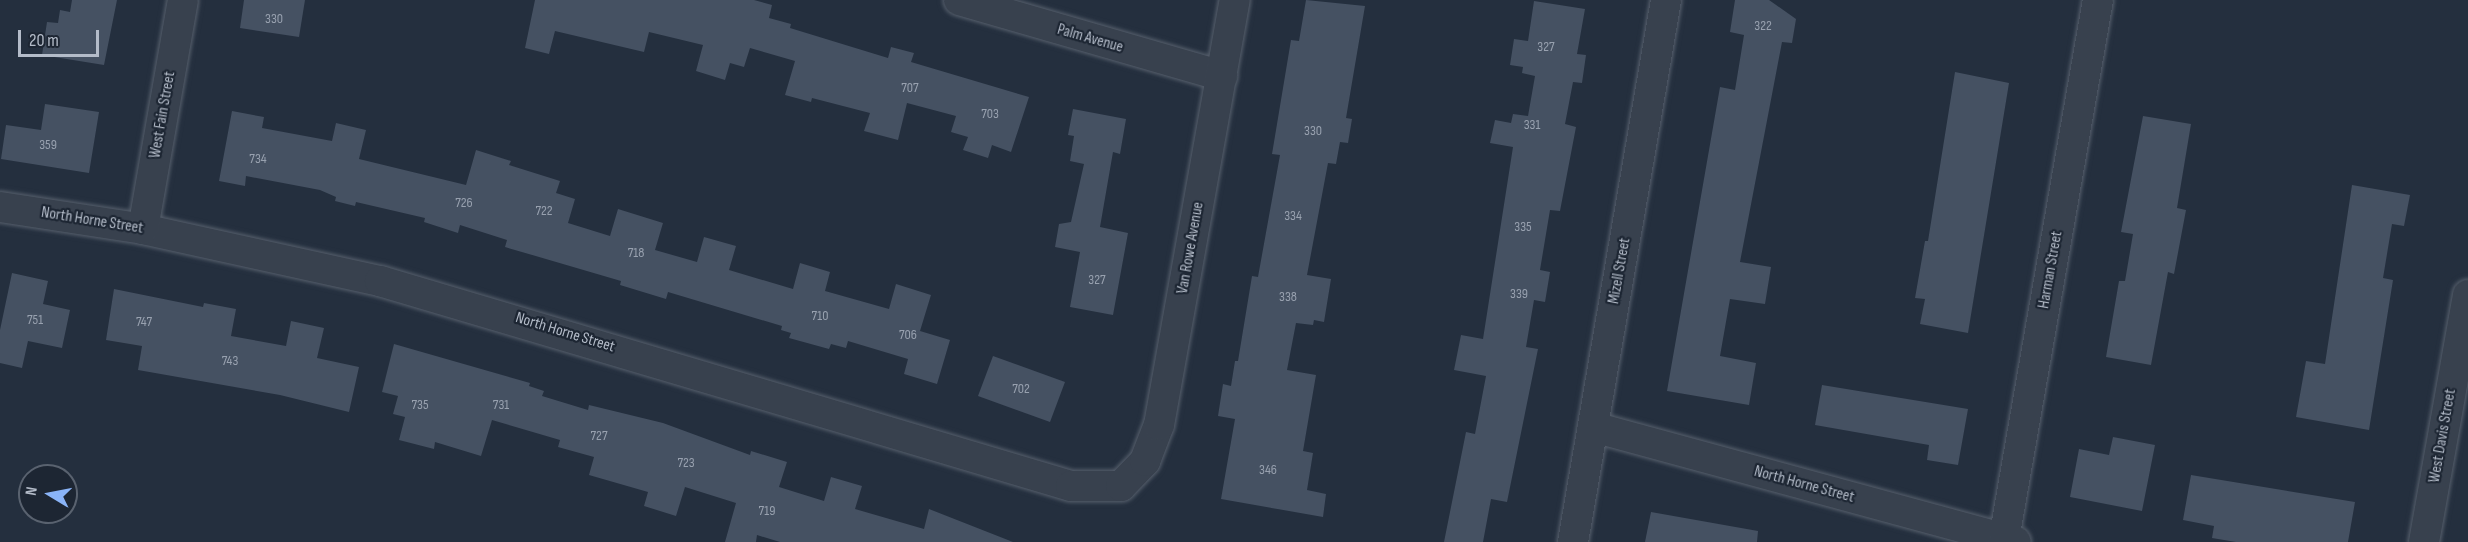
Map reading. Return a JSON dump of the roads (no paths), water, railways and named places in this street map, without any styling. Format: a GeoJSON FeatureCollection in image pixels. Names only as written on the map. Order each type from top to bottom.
{"type":"FeatureCollection","features":[{"type":"Feature","properties":{"kind":"street","name":"West Fain Street"},"geometry":{"type":"LineString","coordinates":[[143,229],[183,0]]}},
{"type":"Feature","properties":{"kind":"street","name":"Palm Avenue"},"geometry":{"type":"LineString","coordinates":[[959,0],[1222,76]]}},
{"type":"Feature","properties":{"kind":"street","name":"Van Rowe Avenue"},"geometry":{"type":"LineString","coordinates":[[1121,486],[1145,461],[1159,425],[1234,0]]}},
{"type":"Feature","properties":{"kind":"street","name":"Mizell Street"},"geometry":{"type":"LineString","coordinates":[[1574,542],[1666,0]]}},
{"type":"Feature","properties":{"kind":"street","name":"Harman Street"},"geometry":{"type":"LineString","coordinates":[[2010,540],[2098,0]]}},
{"type":"Feature","properties":{"kind":"street","name":"North Horne Street"},"geometry":{"type":"LineString","coordinates":[[0,207],[143,229],[380,281],[471,306],[1071,486],[1121,486]]}},
{"type":"Feature","properties":{"kind":"street","name":"West Davis Street"},"geometry":{"type":"LineString","coordinates":[[2424,542],[2468,296]]}},
{"type":"Feature","properties":{"kind":"street","name":"North Horne Street"},"geometry":{"type":"LineString","coordinates":[[1593,427],[2010,540]]}}]}
